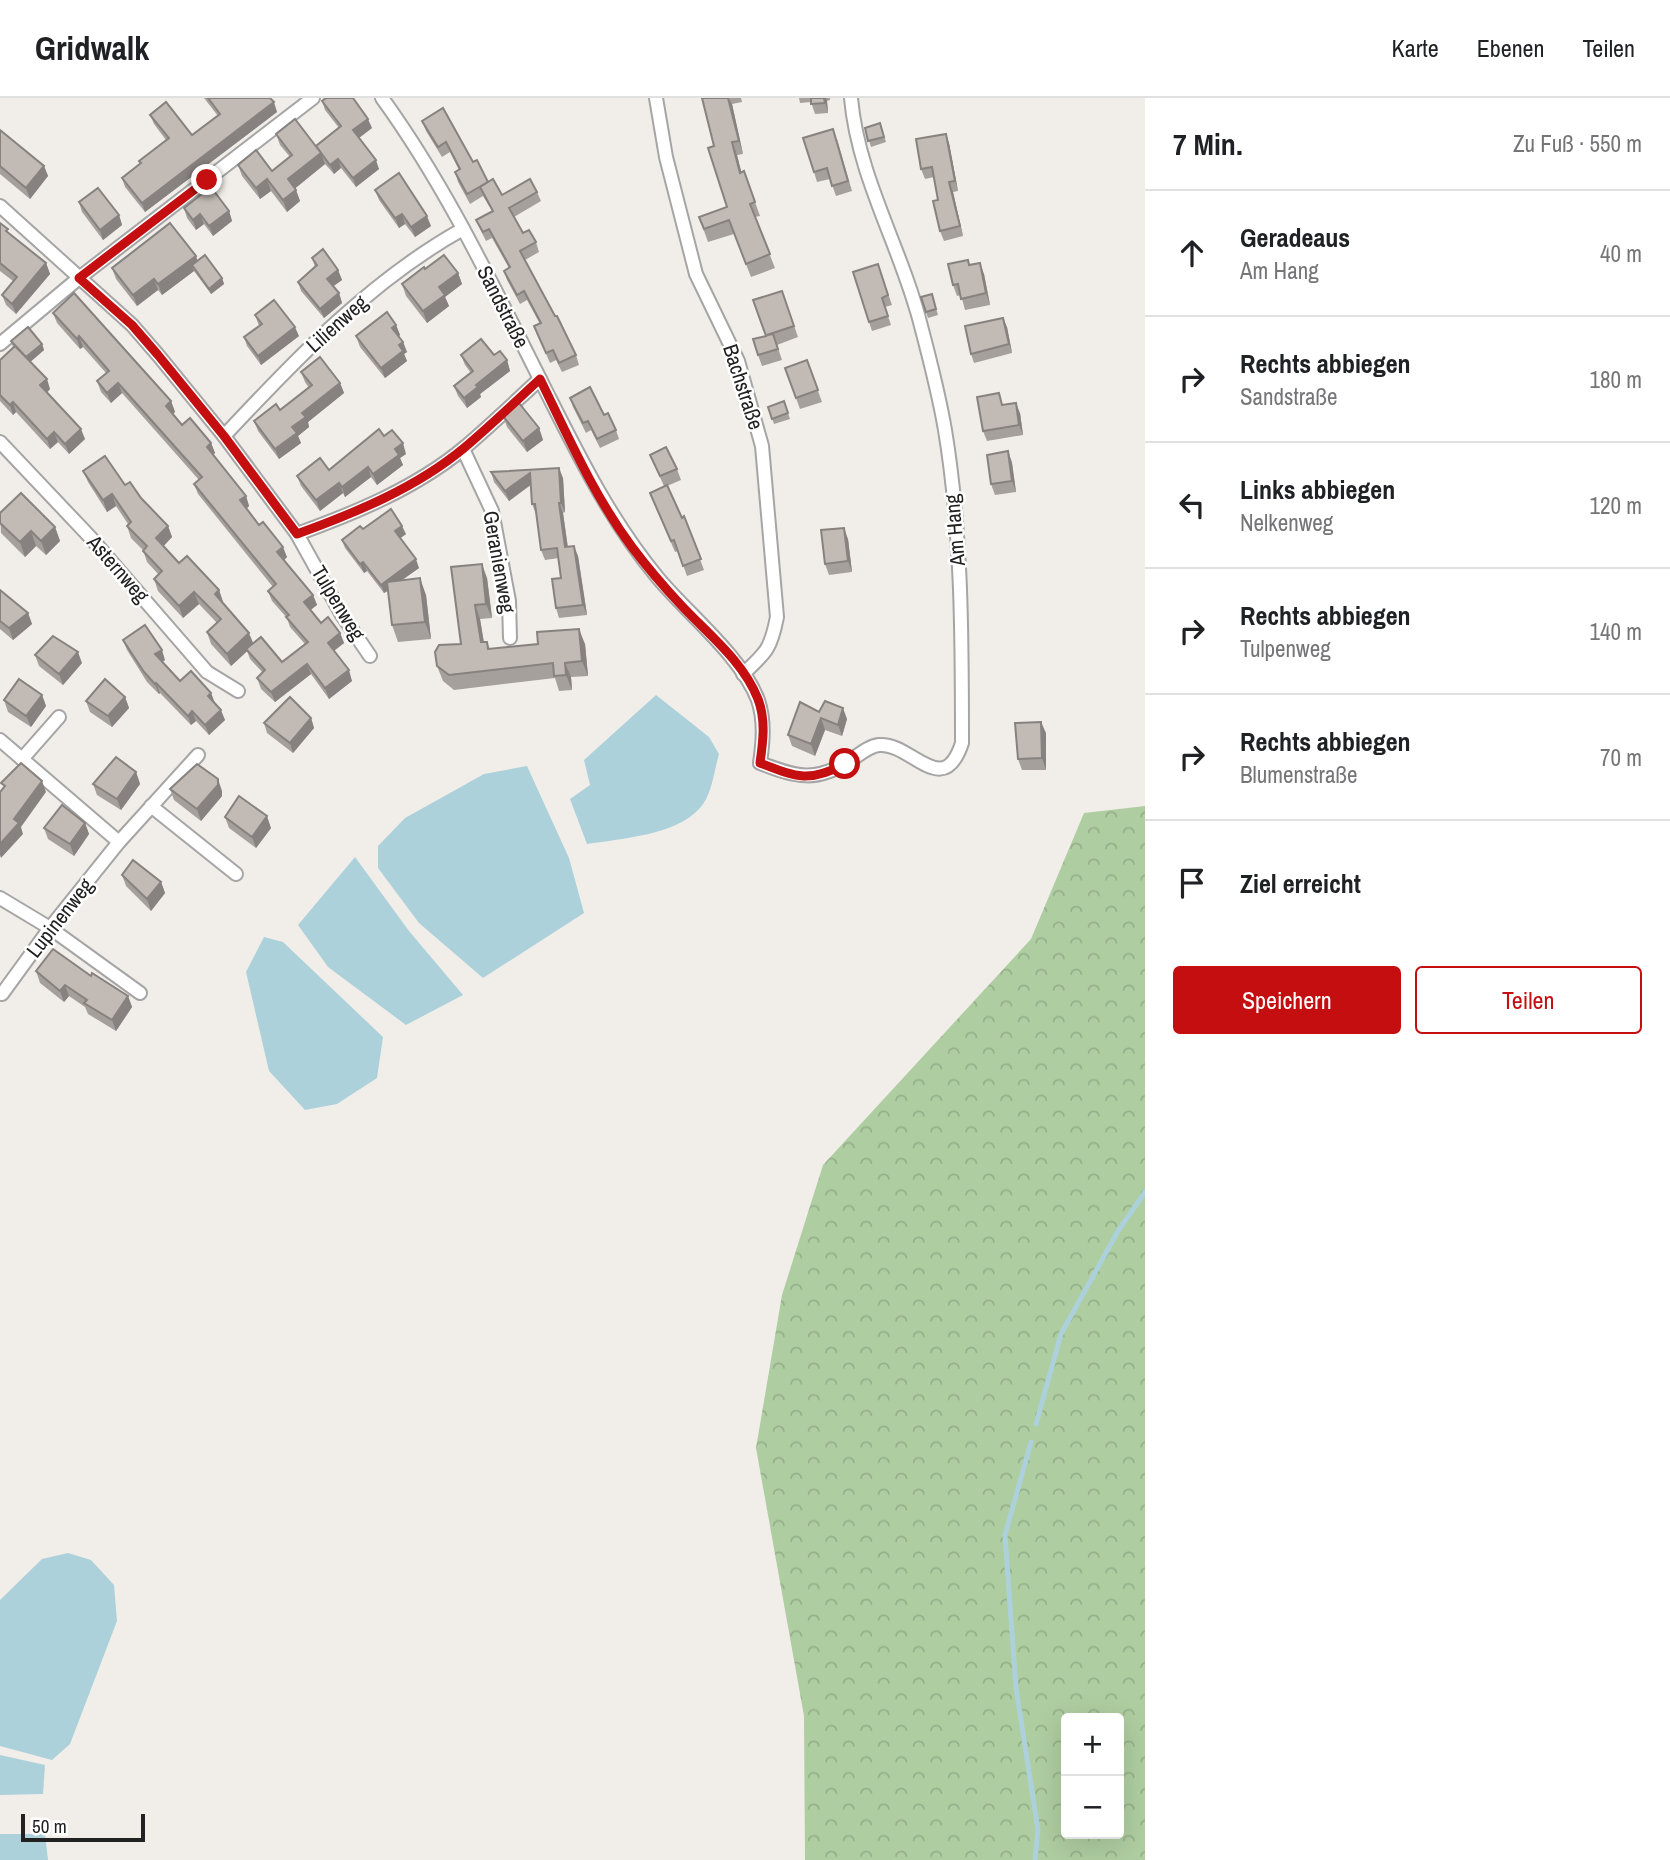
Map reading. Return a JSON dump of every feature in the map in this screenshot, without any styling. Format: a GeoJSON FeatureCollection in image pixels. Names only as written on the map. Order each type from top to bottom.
{"type":"FeatureCollection","features":[{"type":"Feature","properties":{"kind":"street"},"geometry":{"type":"LineString","coordinates":[[0,344],[79,278],[313,98]]}},
{"type":"Feature","properties":{"kind":"street","name":"Sandstraße"},"geometry":{"type":"LineString","coordinates":[[382,98],[406,132],[463,229],[598,494],[632,547],[679,603],[729,654],[758,699],[764,737],[760,763]]}},
{"type":"Feature","properties":{"kind":"street","name":"Bachstraße"},"geometry":{"type":"LineString","coordinates":[[656,98],[666,157],[696,274],[738,361],[762,446],[777,617],[772,641],[765,654],[743,674]]}},
{"type":"Feature","properties":{"kind":"street","name":"Am Hang"},"geometry":{"type":"LineString","coordinates":[[760,763],[800,777],[824,775],[869,748],[880,745],[891,746],[936,769],[957,760],[962,743],[962,618],[955,518],[945,432],[917,307],[857,142],[851,98]]}},
{"type":"Feature","properties":{"kind":"street","name":"Tulpenweg"},"geometry":{"type":"LineString","coordinates":[[0,206],[132,325],[224,436],[297,534],[342,615],[370,656]]}},
{"type":"Feature","properties":{"kind":"street","name":"Lilienweg"},"geometry":{"type":"LineString","coordinates":[[224,436],[262,395],[363,299],[399,270],[463,229]]}},
{"type":"Feature","properties":{"kind":"street"},"geometry":{"type":"LineString","coordinates":[[297,534],[343,517],[385,497],[463,449],[540,379]]}},
{"type":"Feature","properties":{"kind":"street","name":"Asternweg"},"geometry":{"type":"LineString","coordinates":[[0,442],[82,527],[207,672],[238,691]]}},
{"type":"Feature","properties":{"kind":"street","name":"Geranienweg"},"geometry":{"type":"LineString","coordinates":[[463,449],[492,511],[509,601],[510,638]]}},
{"type":"Feature","properties":{"kind":"street"},"geometry":{"type":"LineString","coordinates":[[22,759],[60,717]]}},
{"type":"Feature","properties":{"kind":"street"},"geometry":{"type":"LineString","coordinates":[[0,740],[119,842]]}},
{"type":"Feature","properties":{"kind":"street","name":"Lupinenweg"},"geometry":{"type":"LineString","coordinates":[[2,994],[50,928],[119,842],[198,755]]}},
{"type":"Feature","properties":{"kind":"street"},"geometry":{"type":"LineString","coordinates":[[151,806],[236,874]]}},
{"type":"Feature","properties":{"kind":"street"},"geometry":{"type":"LineString","coordinates":[[0,898],[50,928],[139,993]]}},
{"type":"Feature","properties":{"kind":"green space"},"geometry":{"type":"Polygon","coordinates":[[[1145,806],[1145,1860],[805,1860],[804,1716],[756,1448],[782,1295],[823,1165],[1031,939],[1084,813],[1145,806]]]}},
{"type":"Feature","properties":{"kind":"water"},"geometry":{"type":"Polygon","coordinates":[[[656,695],[709,737],[719,754],[707,797],[699,809],[676,825],[630,838],[587,844],[570,799],[590,785],[584,760],[656,695]]]}},
{"type":"Feature","properties":{"kind":"water"},"geometry":{"type":"Polygon","coordinates":[[[527,766],[569,858],[584,913],[483,978],[419,923],[378,868],[378,846],[405,818],[484,774],[527,766]]]}},
{"type":"Feature","properties":{"kind":"water"},"geometry":{"type":"Polygon","coordinates":[[[355,857],[409,931],[463,995],[406,1025],[328,967],[298,925],[355,857]]]}},
{"type":"Feature","properties":{"kind":"water"},"geometry":{"type":"Polygon","coordinates":[[[264,937],[283,942],[383,1037],[377,1078],[337,1104],[305,1110],[269,1071],[246,972],[264,937]]]}},
{"type":"Feature","properties":{"kind":"water"},"geometry":{"type":"Polygon","coordinates":[[[68,1553],[91,1560],[114,1585],[117,1621],[70,1744],[52,1760],[0,1746],[0,1600],[42,1559],[68,1553]]]}},
{"type":"Feature","properties":{"kind":"water"},"geometry":{"type":"Polygon","coordinates":[[[0,1755],[45,1765],[43,1794],[0,1795],[0,1755]]]}},
{"type":"Feature","properties":{"kind":"water"},"geometry":{"type":"Polygon","coordinates":[[[0,1834],[45,1834],[48,1860],[0,1860],[0,1834]]]}},
{"type":"Feature","properties":{"kind":"building"},"geometry":{"type":"Polygon","coordinates":[[[208,98],[270,98],[274,102],[142,203],[122,178],[169,138],[150,115],[166,102],[192,135],[220,114],[208,98]]]}},
{"type":"Feature","properties":{"kind":"building"},"geometry":{"type":"Polygon","coordinates":[[[326,98],[353,98],[368,119],[353,130],[376,160],[353,178],[338,159],[330,165],[316,146],[341,126],[322,101],[326,98]]]}},
{"type":"Feature","properties":{"kind":"building"},"geometry":{"type":"Polygon","coordinates":[[[702,98],[728,98],[739,141],[732,142],[740,173],[744,171],[755,202],[750,204],[770,254],[746,264],[729,220],[704,229],[699,217],[727,207],[708,148],[714,146],[702,98]]]}},
{"type":"Feature","properties":{"kind":"building"},"geometry":{"type":"Polygon","coordinates":[[[811,98],[824,98],[825,103],[811,104],[811,98]]]}},
{"type":"Feature","properties":{"kind":"building"},"geometry":{"type":"Polygon","coordinates":[[[443,108],[473,162],[477,160],[488,182],[467,194],[455,172],[460,169],[446,142],[438,147],[422,121],[443,108]]]}},
{"type":"Feature","properties":{"kind":"building"},"geometry":{"type":"Polygon","coordinates":[[[295,119],[321,153],[288,179],[296,190],[283,200],[267,179],[256,188],[238,165],[256,150],[272,171],[292,155],[276,134],[295,119]]]}},
{"type":"Feature","properties":{"kind":"building"},"geometry":{"type":"Polygon","coordinates":[[[880,123],[884,137],[868,141],[865,128],[880,123]]]}},
{"type":"Feature","properties":{"kind":"building"},"geometry":{"type":"Polygon","coordinates":[[[833,129],[848,181],[832,186],[827,168],[814,172],[803,138],[833,129]]]}},
{"type":"Feature","properties":{"kind":"building"},"geometry":{"type":"Polygon","coordinates":[[[0,130],[44,166],[26,188],[0,166],[0,130]]]}},
{"type":"Feature","properties":{"kind":"building"},"geometry":{"type":"Polygon","coordinates":[[[946,134],[955,181],[949,182],[960,226],[940,231],[933,201],[938,200],[932,167],[921,169],[916,139],[946,134]]]}},
{"type":"Feature","properties":{"kind":"building"},"geometry":{"type":"Polygon","coordinates":[[[399,173],[427,216],[411,227],[402,214],[395,218],[375,190],[399,173]]]}},
{"type":"Feature","properties":{"kind":"building"},"geometry":{"type":"Polygon","coordinates":[[[493,179],[502,195],[530,179],[537,192],[509,208],[523,233],[529,230],[536,242],[520,251],[576,355],[559,363],[553,350],[546,353],[534,326],[541,323],[524,291],[517,295],[504,271],[510,267],[489,229],[483,232],[476,220],[493,211],[480,187],[493,179]]]}},
{"type":"Feature","properties":{"kind":"building"},"geometry":{"type":"Polygon","coordinates":[[[211,187],[229,211],[209,226],[200,214],[193,220],[184,208],[211,187]]]}},
{"type":"Feature","properties":{"kind":"building"},"geometry":{"type":"Polygon","coordinates":[[[98,188],[119,215],[100,230],[79,202],[98,188]]]}},
{"type":"Feature","properties":{"kind":"building"},"geometry":{"type":"Polygon","coordinates":[[[0,223],[46,263],[12,304],[2,295],[17,277],[0,263],[0,223]]]}},
{"type":"Feature","properties":{"kind":"building"},"geometry":{"type":"Polygon","coordinates":[[[170,223],[196,256],[158,284],[154,279],[133,295],[112,268],[170,223]]]}},
{"type":"Feature","properties":{"kind":"building"},"geometry":{"type":"Polygon","coordinates":[[[323,249],[338,270],[327,279],[339,293],[320,309],[298,282],[317,265],[312,258],[323,249]]]}},
{"type":"Feature","properties":{"kind":"building"},"geometry":{"type":"Polygon","coordinates":[[[205,255],[222,278],[209,289],[192,265],[205,255]]]}},
{"type":"Feature","properties":{"kind":"building"},"geometry":{"type":"Polygon","coordinates":[[[444,255],[458,273],[439,287],[445,295],[423,311],[402,284],[444,255]]]}},
{"type":"Feature","properties":{"kind":"building"},"geometry":{"type":"Polygon","coordinates":[[[968,260],[969,265],[980,263],[986,293],[961,299],[958,284],[953,285],[948,264],[968,260]]]}},
{"type":"Feature","properties":{"kind":"building"},"geometry":{"type":"Polygon","coordinates":[[[878,264],[888,295],[882,298],[888,316],[869,322],[853,272],[878,264]]]}},
{"type":"Feature","properties":{"kind":"building"},"geometry":{"type":"Polygon","coordinates":[[[782,291],[794,326],[767,335],[773,334],[778,349],[758,355],[753,339],[766,336],[753,300],[782,291]]]}},
{"type":"Feature","properties":{"kind":"building"},"geometry":{"type":"Polygon","coordinates":[[[74,293],[171,401],[166,406],[182,425],[190,418],[211,443],[207,447],[246,496],[240,500],[259,525],[263,522],[283,547],[277,552],[313,595],[304,602],[321,623],[328,617],[340,633],[328,643],[349,670],[325,688],[307,664],[271,692],[257,678],[265,670],[246,649],[261,637],[282,662],[308,642],[268,591],[276,584],[194,484],[202,477],[118,383],[107,393],[97,381],[109,371],[79,336],[77,339],[53,313],[74,293]]]}},
{"type":"Feature","properties":{"kind":"building"},"geometry":{"type":"Polygon","coordinates":[[[932,294],[936,309],[926,312],[921,297],[932,294]]]}},
{"type":"Feature","properties":{"kind":"building"},"geometry":{"type":"Polygon","coordinates":[[[274,300],[295,327],[258,356],[244,337],[262,324],[255,315],[274,300]]]}},
{"type":"Feature","properties":{"kind":"building"},"geometry":{"type":"Polygon","coordinates":[[[387,312],[396,325],[392,328],[403,342],[399,345],[403,351],[381,368],[356,336],[387,312]]]}},
{"type":"Feature","properties":{"kind":"building"},"geometry":{"type":"Polygon","coordinates":[[[1003,318],[1009,344],[971,354],[965,326],[1003,318]]]}},
{"type":"Feature","properties":{"kind":"building"},"geometry":{"type":"Polygon","coordinates":[[[28,327],[42,344],[26,357],[11,341],[28,327]]]}},
{"type":"Feature","properties":{"kind":"building"},"geometry":{"type":"Polygon","coordinates":[[[481,339],[494,355],[500,351],[507,360],[464,398],[454,386],[473,371],[461,355],[481,339]]]}},
{"type":"Feature","properties":{"kind":"building"},"geometry":{"type":"Polygon","coordinates":[[[15,346],[47,379],[40,385],[81,429],[65,444],[54,432],[47,439],[13,402],[10,405],[0,395],[0,360],[15,346]]]}},
{"type":"Feature","properties":{"kind":"building"},"geometry":{"type":"Polygon","coordinates":[[[320,357],[340,383],[302,413],[306,417],[292,427],[297,433],[275,449],[254,421],[276,404],[280,410],[312,385],[301,372],[320,357]]]}},
{"type":"Feature","properties":{"kind":"building"},"geometry":{"type":"Polygon","coordinates":[[[807,360],[818,390],[796,398],[785,368],[807,360]]]}},
{"type":"Feature","properties":{"kind":"building"},"geometry":{"type":"Polygon","coordinates":[[[590,387],[604,415],[608,413],[616,430],[597,439],[588,421],[583,423],[570,398],[590,387]]]}},
{"type":"Feature","properties":{"kind":"building"},"geometry":{"type":"Polygon","coordinates":[[[999,393],[1002,405],[1016,403],[1019,425],[983,431],[977,397],[999,393]]]}},
{"type":"Feature","properties":{"kind":"building"},"geometry":{"type":"Polygon","coordinates":[[[784,401],[788,413],[772,419],[768,407],[784,401]]]}},
{"type":"Feature","properties":{"kind":"building"},"geometry":{"type":"Polygon","coordinates":[[[519,403],[539,428],[523,441],[503,416],[519,403]]]}},
{"type":"Feature","properties":{"kind":"building"},"geometry":{"type":"Polygon","coordinates":[[[379,429],[384,436],[392,430],[403,443],[395,449],[399,455],[373,474],[368,467],[342,487],[339,483],[316,500],[297,476],[320,458],[329,470],[379,429]]]}},
{"type":"Feature","properties":{"kind":"building"},"geometry":{"type":"Polygon","coordinates":[[[666,447],[677,469],[660,476],[650,455],[666,447]]]}},
{"type":"Feature","properties":{"kind":"building"},"geometry":{"type":"Polygon","coordinates":[[[1008,451],[1012,481],[991,484],[987,455],[1008,451]]]}},
{"type":"Feature","properties":{"kind":"building"},"geometry":{"type":"Polygon","coordinates":[[[105,456],[125,485],[130,482],[141,498],[168,526],[156,538],[179,563],[187,556],[219,590],[215,594],[249,633],[227,654],[207,632],[221,619],[194,592],[179,606],[154,579],[162,571],[143,551],[147,546],[127,526],[131,522],[112,494],[103,500],[83,471],[105,456]]]}},
{"type":"Feature","properties":{"kind":"building"},"geometry":{"type":"Polygon","coordinates":[[[559,468],[559,503],[565,547],[574,546],[583,605],[556,608],[552,579],[561,578],[557,548],[541,550],[535,504],[532,504],[530,473],[505,491],[491,472],[559,468]]]}},
{"type":"Feature","properties":{"kind":"building"},"geometry":{"type":"Polygon","coordinates":[[[667,485],[682,518],[684,516],[701,559],[683,566],[674,540],[671,541],[650,493],[667,485]]]}},
{"type":"Feature","properties":{"kind":"building"},"geometry":{"type":"Polygon","coordinates":[[[21,493],[55,527],[41,541],[31,531],[20,542],[0,523],[0,513],[21,493]]]}},
{"type":"Feature","properties":{"kind":"building"},"geometry":{"type":"Polygon","coordinates":[[[391,509],[402,526],[395,531],[416,559],[381,585],[363,562],[360,564],[342,540],[360,526],[363,529],[391,509]]]}},
{"type":"Feature","properties":{"kind":"building"},"geometry":{"type":"Polygon","coordinates":[[[844,528],[848,561],[825,564],[821,530],[844,528]]]}},
{"type":"Feature","properties":{"kind":"building"},"geometry":{"type":"Polygon","coordinates":[[[482,564],[486,604],[475,605],[481,642],[487,642],[488,649],[538,644],[537,632],[579,629],[582,661],[565,663],[566,675],[554,676],[553,663],[449,675],[437,666],[435,652],[439,645],[461,644],[451,567],[482,564]]]}},
{"type":"Feature","properties":{"kind":"building"},"geometry":{"type":"Polygon","coordinates":[[[420,578],[425,622],[392,625],[387,582],[420,578]]]}},
{"type":"Feature","properties":{"kind":"building"},"geometry":{"type":"Polygon","coordinates":[[[0,590],[28,613],[9,628],[0,621],[0,590]]]}},
{"type":"Feature","properties":{"kind":"building"},"geometry":{"type":"Polygon","coordinates":[[[145,625],[162,650],[155,654],[180,681],[191,671],[211,693],[208,696],[221,710],[205,725],[192,711],[188,716],[155,684],[123,640],[145,625]]]}},
{"type":"Feature","properties":{"kind":"building"},"geometry":{"type":"Polygon","coordinates":[[[53,636],[78,652],[59,674],[35,655],[53,636]]]}},
{"type":"Feature","properties":{"kind":"building"},"geometry":{"type":"Polygon","coordinates":[[[19,679],[42,695],[26,716],[4,700],[19,679]]]}},
{"type":"Feature","properties":{"kind":"building"},"geometry":{"type":"Polygon","coordinates":[[[105,679],[125,697],[108,716],[86,701],[105,679]]]}},
{"type":"Feature","properties":{"kind":"building"},"geometry":{"type":"Polygon","coordinates":[[[290,697],[311,718],[290,743],[264,723],[290,697]]]}},
{"type":"Feature","properties":{"kind":"building"},"geometry":{"type":"Polygon","coordinates":[[[825,701],[843,708],[838,725],[821,718],[811,744],[788,735],[800,702],[819,712],[825,701]]]}},
{"type":"Feature","properties":{"kind":"building"},"geometry":{"type":"Polygon","coordinates":[[[1041,722],[1042,758],[1018,759],[1015,723],[1041,722]]]}},
{"type":"Feature","properties":{"kind":"building"},"geometry":{"type":"Polygon","coordinates":[[[116,757],[136,772],[117,799],[93,784],[116,757]]]}},
{"type":"Feature","properties":{"kind":"building"},"geometry":{"type":"Polygon","coordinates":[[[21,763],[42,781],[14,819],[19,823],[0,844],[0,792],[5,786],[1,783],[21,763]]]}},
{"type":"Feature","properties":{"kind":"building"},"geometry":{"type":"Polygon","coordinates":[[[197,764],[218,779],[218,785],[197,809],[170,789],[197,764]]]}},
{"type":"Feature","properties":{"kind":"building"},"geometry":{"type":"Polygon","coordinates":[[[239,796],[267,816],[252,837],[225,817],[239,796]]]}},
{"type":"Feature","properties":{"kind":"building"},"geometry":{"type":"Polygon","coordinates":[[[62,805],[85,823],[70,844],[44,828],[62,805]]]}},
{"type":"Feature","properties":{"kind":"building"},"geometry":{"type":"Polygon","coordinates":[[[133,860],[161,882],[147,899],[122,875],[133,860]]]}},
{"type":"Feature","properties":{"kind":"building"},"geometry":{"type":"Polygon","coordinates":[[[53,949],[91,976],[92,973],[128,996],[112,1020],[84,1003],[87,1000],[65,985],[60,991],[36,971],[53,949]]]}},
{"type":"Feature","properties":{"kind":"waterway"},"geometry":{"type":"LineString","coordinates":[[1036,1424],[1061,1334],[1118,1231],[1145,1192]]}},
{"type":"Feature","properties":{"kind":"waterway"},"geometry":{"type":"LineString","coordinates":[[1031,1442],[1005,1535],[1016,1688],[1038,1830],[1035,1860]]}},
{"type":"Feature","properties":{"kind":"route"},"geometry":{"type":"LineString","coordinates":[[207,180],[79,278],[132,325],[158,355],[224,436],[297,534],[343,517],[425,475],[463,449],[540,379],[598,494],[632,547],[679,603],[729,654],[758,699],[764,737],[760,763],[800,777],[824,775],[845,764]]}}]}
